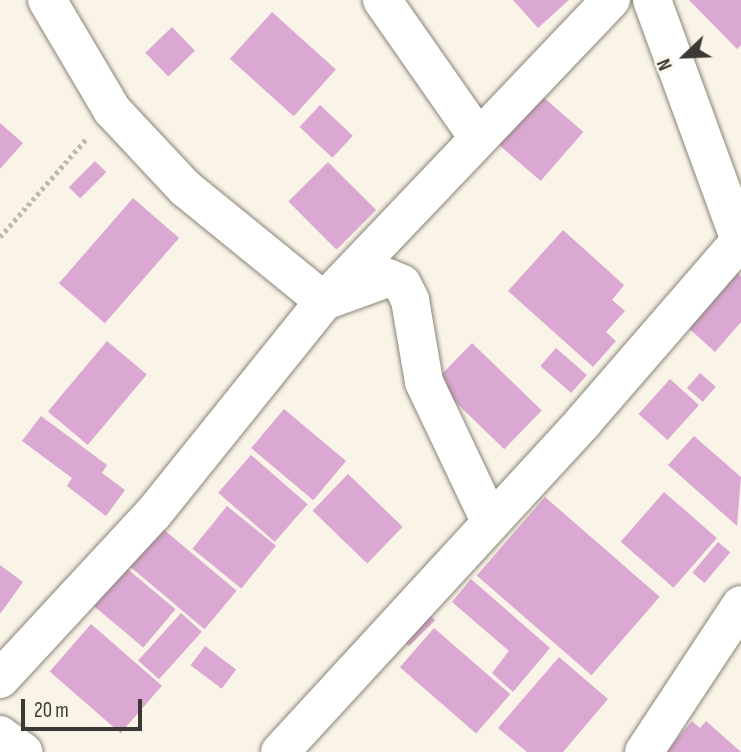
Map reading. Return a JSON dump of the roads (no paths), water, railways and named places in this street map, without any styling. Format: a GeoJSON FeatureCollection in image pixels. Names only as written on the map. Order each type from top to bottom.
{"type":"FeatureCollection","features":[{"type":"Feature","properties":{"kind":"street"},"geometry":{"type":"LineString","coordinates":[[47,0],[112,110],[185,188],[324,301]]}},
{"type":"Feature","properties":{"kind":"street"},"geometry":{"type":"LineString","coordinates":[[382,0],[477,136]]}},
{"type":"Feature","properties":{"kind":"street"},"geometry":{"type":"LineString","coordinates":[[0,680],[153,514],[324,301],[477,136],[611,0]]}},
{"type":"Feature","properties":{"kind":"street"},"geometry":{"type":"LineString","coordinates":[[280,752],[741,241],[652,0]]}},
{"type":"Feature","properties":{"kind":"street"},"geometry":{"type":"LineString","coordinates":[[324,301],[387,278],[402,284],[410,300],[424,382],[490,521]]}},
{"type":"Feature","properties":{"kind":"street"},"geometry":{"type":"LineString","coordinates":[[644,752],[741,605]]}},
{"type":"Feature","properties":{"kind":"street"},"geometry":{"type":"LineString","coordinates":[[0,735],[23,752]]}}]}
